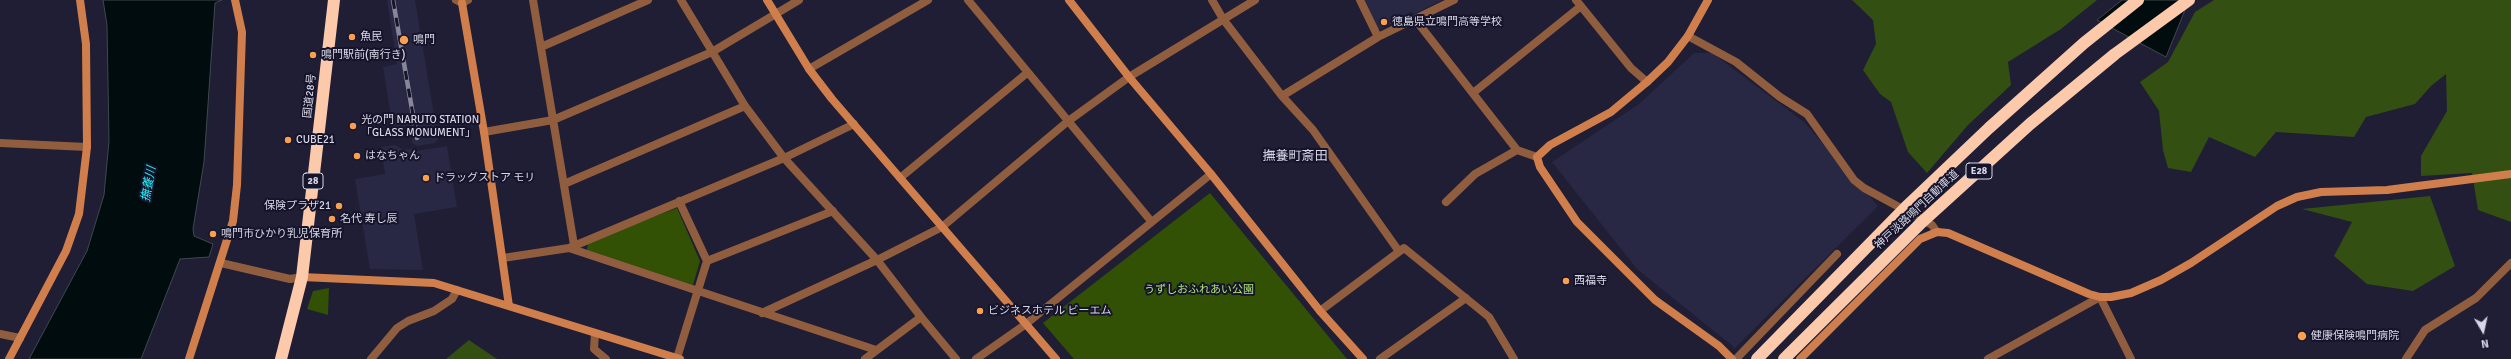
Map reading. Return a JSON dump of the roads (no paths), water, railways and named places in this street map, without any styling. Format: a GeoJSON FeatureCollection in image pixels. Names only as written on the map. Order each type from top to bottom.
{"type":"FeatureCollection","features":[{"type":"Feature","properties":{"kind":"highway","name":"国道28号"},"geometry":{"type":"LineString","coordinates":[[281,359],[302,277],[334,0]]}},
{"type":"Feature","properties":{"kind":"highway","name":"神戸淡路鳴門自動車道"},"geometry":{"type":"LineString","coordinates":[[1757,359],[1908,205],[1989,128],[2084,43],[2138,0]]}},
{"type":"Feature","properties":{"kind":"highway","name":"神戸淡路鳴門自動車道"},"geometry":{"type":"LineString","coordinates":[[1784,359],[1922,222],[2030,124],[2115,54],[2189,0]]}},
{"type":"Feature","properties":{"kind":"street"},"geometry":{"type":"LineString","coordinates":[[9,359],[66,251],[79,214],[87,146],[86,44],[80,0]]}},
{"type":"Feature","properties":{"kind":"street"},"geometry":{"type":"LineString","coordinates":[[189,359],[221,263],[233,221],[237,185],[242,32],[235,0]]}},
{"type":"Feature","properties":{"kind":"street"},"geometry":{"type":"LineString","coordinates":[[533,0],[564,184],[572,246]]}},
{"type":"Feature","properties":{"kind":"street"},"geometry":{"type":"LineString","coordinates":[[541,47],[648,0]]}},
{"type":"Feature","properties":{"kind":"street"},"geometry":{"type":"LineString","coordinates":[[681,0],[746,106],[784,158],[877,260],[956,359]]}},
{"type":"Feature","properties":{"kind":"street"},"geometry":{"type":"LineString","coordinates":[[767,0],[809,69],[854,124],[1056,359]]}},
{"type":"Feature","properties":{"kind":"street"},"geometry":{"type":"LineString","coordinates":[[484,132],[553,120],[712,52],[799,0]]}},
{"type":"Feature","properties":{"kind":"street"},"geometry":{"type":"LineString","coordinates":[[809,69],[928,0]]}},
{"type":"Feature","properties":{"kind":"street"},"geometry":{"type":"LineString","coordinates":[[968,0],[1067,122],[1151,221]]}},
{"type":"Feature","properties":{"kind":"street"},"geometry":{"type":"LineString","coordinates":[[1069,0],[1129,77],[1211,174],[1320,311],[1363,359]]}},
{"type":"Feature","properties":{"kind":"street"},"geometry":{"type":"LineString","coordinates":[[1212,0],[1223,19],[1282,96],[1313,130],[1398,250]]}},
{"type":"Feature","properties":{"kind":"street"},"geometry":{"type":"LineString","coordinates":[[762,313],[877,260],[942,227],[1067,122],[1129,77],[1255,0]]}},
{"type":"Feature","properties":{"kind":"street"},"geometry":{"type":"LineString","coordinates":[[1360,0],[1378,37]]}},
{"type":"Feature","properties":{"kind":"street"},"geometry":{"type":"LineString","coordinates":[[1282,96],[1378,37],[1454,0]]}},
{"type":"Feature","properties":{"kind":"street"},"geometry":{"type":"LineString","coordinates":[[1537,158],[1550,145],[1611,112],[1647,82],[1668,62],[1688,36],[1708,0]]}},
{"type":"Feature","properties":{"kind":"street"},"geometry":{"type":"LineString","coordinates":[[462,1],[484,132],[509,306]]}},
{"type":"Feature","properties":{"kind":"street"},"geometry":{"type":"LineString","coordinates":[[1473,93],[1579,3],[1631,68],[1647,82]]}},
{"type":"Feature","properties":{"kind":"street"},"geometry":{"type":"LineString","coordinates":[[1415,19],[1517,150],[1537,158],[1540,167],[1577,222],[1655,300],[1719,346],[1732,359]]}},
{"type":"Feature","properties":{"kind":"street"},"geometry":{"type":"LineString","coordinates":[[1688,36],[1736,62],[1780,97],[1807,114],[1854,180],[1864,188],[1932,225],[1937,232]]}},
{"type":"Feature","properties":{"kind":"street"},"geometry":{"type":"LineString","coordinates":[[900,178],[1027,73]]}},
{"type":"Feature","properties":{"kind":"street"},"geometry":{"type":"LineString","coordinates":[[564,184],[746,106]]}},
{"type":"Feature","properties":{"kind":"street"},"geometry":{"type":"LineString","coordinates":[[503,258],[572,246],[784,158],[854,124]]}},
{"type":"Feature","properties":{"kind":"street"},"geometry":{"type":"LineString","coordinates":[[0,143],[87,146]]}},
{"type":"Feature","properties":{"kind":"street"},"geometry":{"type":"LineString","coordinates":[[1446,202],[1475,174],[1517,150]]}},
{"type":"Feature","properties":{"kind":"street"},"geometry":{"type":"LineString","coordinates":[[976,359],[1026,324],[1151,221],[1211,174]]}},
{"type":"Feature","properties":{"kind":"street"},"geometry":{"type":"LineString","coordinates":[[1988,359],[2100,297],[2131,293],[2161,280],[2191,263],[2277,206],[2297,197],[2321,192],[2387,190],[2511,174]]}},
{"type":"Feature","properties":{"kind":"street"},"geometry":{"type":"LineString","coordinates":[[221,263],[290,279],[302,277],[434,282],[679,359],[706,262],[679,201]]}},
{"type":"Feature","properties":{"kind":"street"},"geometry":{"type":"LineString","coordinates":[[706,262],[833,211]]}},
{"type":"Feature","properties":{"kind":"street"},"geometry":{"type":"LineString","coordinates":[[1800,359],[1920,239],[1937,232],[1948,233],[2100,297],[2131,359]]}},
{"type":"Feature","properties":{"kind":"street"},"geometry":{"type":"LineString","coordinates":[[572,246],[697,292],[876,350]]}},
{"type":"Feature","properties":{"kind":"street"},"geometry":{"type":"LineString","coordinates":[[1320,311],[1398,250],[1404,248],[1489,317],[1514,359]]}},
{"type":"Feature","properties":{"kind":"street"},"geometry":{"type":"LineString","coordinates":[[1736,359],[1837,254]]}},
{"type":"Feature","properties":{"kind":"street"},"geometry":{"type":"LineString","coordinates":[[2406,359],[2425,330],[2476,298],[2511,263]]}},
{"type":"Feature","properties":{"kind":"street"},"geometry":{"type":"LineString","coordinates":[[371,359],[397,328],[408,321],[434,311],[452,299],[457,290]]}},
{"type":"Feature","properties":{"kind":"street"},"geometry":{"type":"LineString","coordinates":[[1380,359],[1466,298]]}},
{"type":"Feature","properties":{"kind":"street"},"geometry":{"type":"LineString","coordinates":[[865,359],[921,317]]}},
{"type":"Feature","properties":{"kind":"street"},"geometry":{"type":"LineString","coordinates":[[595,333],[594,349],[606,359]]}},
{"type":"Feature","properties":{"kind":"street"},"geometry":{"type":"LineString","coordinates":[[0,334],[20,338]]}},
{"type":"Feature","properties":{"kind":"water","name":"撫養川"},"geometry":{"type":"Polygon","coordinates":[[[103,0],[222,0],[215,3],[204,162],[193,229],[194,236],[213,244],[209,257],[180,259],[141,359],[29,359],[87,251],[104,195],[109,141],[107,25],[103,0]]]}},
{"type":"Feature","properties":{"kind":"water"},"geometry":{"type":"Polygon","coordinates":[[[2122,0],[2189,0],[2166,57],[2097,20],[2122,0]]]}},
{"type":"Feature","properties":{"kind":"railway"},"geometry":{"type":"LineString","coordinates":[[393,0],[417,138]]}},
{"type":"Feature","properties":{"kind":"place","name":"徳島県立鳴門高等学校"},"geometry":{"type":"Point","coordinates":[1384,22]}},
{"type":"Feature","properties":{"kind":"place","name":"魚民"},"geometry":{"type":"Point","coordinates":[352,37]}},
{"type":"Feature","properties":{"kind":"place","name":"鳴門"},"geometry":{"type":"Point","coordinates":[404,40]}},
{"type":"Feature","properties":{"kind":"place","name":"鳴門駅前(南行き)"},"geometry":{"type":"Point","coordinates":[313,55]}},
{"type":"Feature","properties":{"kind":"place","name":"光の門 NARUTO STATION 「GLASS MONUMENT」"},"geometry":{"type":"Point","coordinates":[353,126]}},
{"type":"Feature","properties":{"kind":"place","name":"CUBE21"},"geometry":{"type":"Point","coordinates":[288,140]}},
{"type":"Feature","properties":{"kind":"place","name":"はなちゃん"},"geometry":{"type":"Point","coordinates":[357,156]}},
{"type":"Feature","properties":{"kind":"place","name":"ドラッグストア モリ"},"geometry":{"type":"Point","coordinates":[426,178]}},
{"type":"Feature","properties":{"kind":"place","name":"保険プラザ21"},"geometry":{"type":"Point","coordinates":[339,206]}},
{"type":"Feature","properties":{"kind":"place","name":"名代 寿し辰"},"geometry":{"type":"Point","coordinates":[332,219]}},
{"type":"Feature","properties":{"kind":"place","name":"鳴門市ひかり乳児保育所"},"geometry":{"type":"Point","coordinates":[213,234]}},
{"type":"Feature","properties":{"kind":"place","name":"西福寺"},"geometry":{"type":"Point","coordinates":[1566,281]}},
{"type":"Feature","properties":{"kind":"place","name":"ビジネスホテル ビーエム"},"geometry":{"type":"Point","coordinates":[980,311]}},
{"type":"Feature","properties":{"kind":"place","name":"健康保険鳴門病院"},"geometry":{"type":"Point","coordinates":[2302,336]}},
{"type":"Feature","properties":{"kind":"district","name":"撫養町斎田"},"geometry":{"type":"Point","coordinates":[1295,157]}},
{"type":"Feature","properties":{"kind":"park label","name":"うずしおふれあい公園"},"geometry":{"type":"Point","coordinates":[1199,290]}}]}
